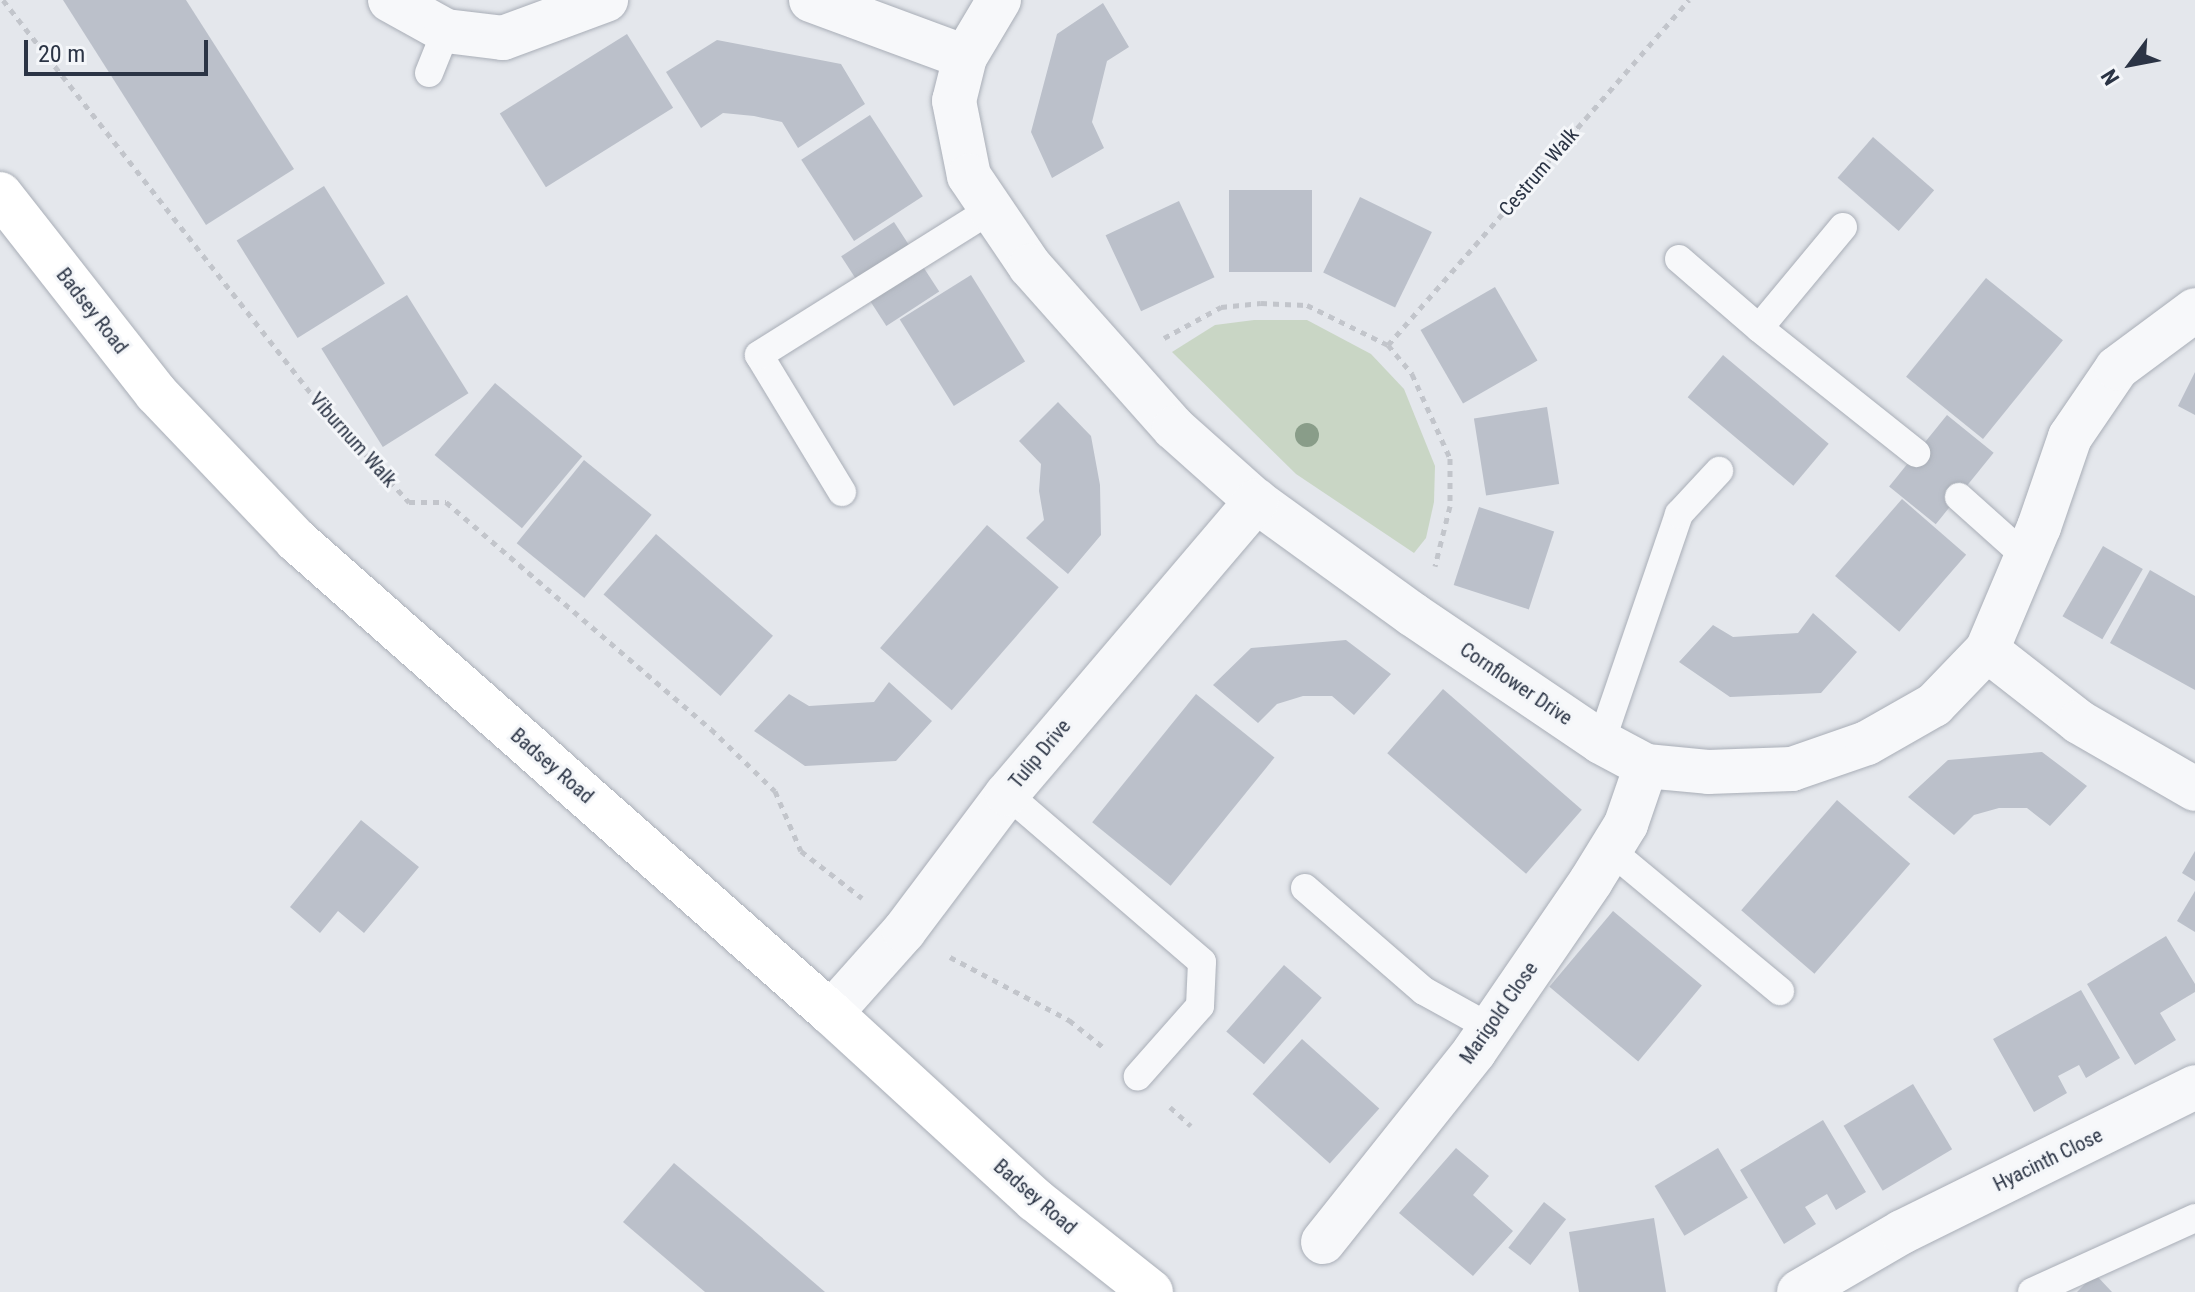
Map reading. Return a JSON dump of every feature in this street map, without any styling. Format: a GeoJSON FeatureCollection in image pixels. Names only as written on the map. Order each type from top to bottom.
{"type":"FeatureCollection","features":[{"type":"Feature","properties":{"kind":"main road","name":"Badsey Road"},"geometry":{"type":"LineString","coordinates":[[0,194],[156,393],[296,540],[831,1013],[1035,1200],[1151,1292]]}},
{"type":"Feature","properties":{"kind":"street"},"geometry":{"type":"LineString","coordinates":[[390,0],[446,31],[503,38],[606,0]]}},
{"type":"Feature","properties":{"kind":"street"},"geometry":{"type":"LineString","coordinates":[[811,0],[965,57]]}},
{"type":"Feature","properties":{"kind":"street","name":"Cornflower Drive"},"geometry":{"type":"LineString","coordinates":[[999,0],[965,57],[954,101],[969,176],[1030,266],[1174,428],[1256,501],[1412,614],[1601,742],[1646,766],[1708,772],[1792,769],[1867,743],[1934,705],[1987,650],[2026,557],[2070,437],[2117,368],[2195,310]]}},
{"type":"Feature","properties":{"kind":"street","name":"Tulip Drive"},"geometry":{"type":"LineString","coordinates":[[831,1013],[904,931],[1007,794],[1256,501]]}},
{"type":"Feature","properties":{"kind":"street"},"geometry":{"type":"LineString","coordinates":[[1987,650],[2079,722],[2195,789]]}},
{"type":"Feature","properties":{"kind":"street","name":"Marigold Close"},"geometry":{"type":"LineString","coordinates":[[1323,1242],[1474,1052],[1626,824],[1646,766]]}},
{"type":"Feature","properties":{"kind":"street","name":"Hyacinth Close"},"geometry":{"type":"LineString","coordinates":[[1799,1292],[1902,1232],[2195,1087]]}},
{"type":"Feature","properties":{"kind":"lane"},"geometry":{"type":"LineString","coordinates":[[429,73],[446,31]]}},
{"type":"Feature","properties":{"kind":"lane"},"geometry":{"type":"LineString","coordinates":[[842,492],[759,355],[992,209]]}},
{"type":"Feature","properties":{"kind":"lane"},"geometry":{"type":"LineString","coordinates":[[1759,328],[1843,227]]}},
{"type":"Feature","properties":{"kind":"lane"},"geometry":{"type":"LineString","coordinates":[[1679,259],[1759,328],[1916,453]]}},
{"type":"Feature","properties":{"kind":"lane"},"geometry":{"type":"LineString","coordinates":[[1601,742],[1679,514],[1719,471]]}},
{"type":"Feature","properties":{"kind":"lane"},"geometry":{"type":"LineString","coordinates":[[1959,497],[2026,557]]}},
{"type":"Feature","properties":{"kind":"lane"},"geometry":{"type":"LineString","coordinates":[[1007,794],[1202,962],[1200,1006],[1138,1076]]}},
{"type":"Feature","properties":{"kind":"lane"},"geometry":{"type":"LineString","coordinates":[[1610,850],[1780,991]]}},
{"type":"Feature","properties":{"kind":"lane"},"geometry":{"type":"LineString","coordinates":[[1305,888],[1424,991],[1489,1027]]}},
{"type":"Feature","properties":{"kind":"lane"},"geometry":{"type":"LineString","coordinates":[[2032,1292],[2195,1218]]}},
{"type":"Feature","properties":{"kind":"path","name":"Viburnum Walk"},"geometry":{"type":"LineString","coordinates":[[3,0],[317,401],[409,502],[446,502],[711,729],[775,791],[801,851],[904,931],[1069,1020],[1138,1076],[1191,1126]]}},
{"type":"Feature","properties":{"kind":"path","name":"Cestrum Walk"},"geometry":{"type":"LineString","coordinates":[[1388,345],[1689,0]]}},
{"type":"Feature","properties":{"kind":"path"},"geometry":{"type":"LineString","coordinates":[[1121,367],[1188,321],[1221,307],[1261,303],[1307,305],[1388,345],[1412,374],[1450,458],[1450,506],[1438,559],[1412,614]]}},
{"type":"Feature","properties":{"kind":"green space"},"geometry":{"type":"Polygon","coordinates":[[[1254,320],[1307,320],[1371,354],[1404,389],[1435,466],[1434,502],[1426,538],[1414,553],[1296,474],[1172,352],[1215,325],[1254,320]]]}},
{"type":"Feature","properties":{"kind":"building"},"geometry":{"type":"Polygon","coordinates":[[[63,0],[186,0],[294,169],[206,225],[63,0]]]}},
{"type":"Feature","properties":{"kind":"building"},"geometry":{"type":"Polygon","coordinates":[[[1103,3],[1129,47],[1107,61],[1092,122],[1104,148],[1052,178],[1031,132],[1057,34],[1103,3]]]}},
{"type":"Feature","properties":{"kind":"building"},"geometry":{"type":"Polygon","coordinates":[[[627,34],[673,108],[546,187],[500,113],[627,34]]]}},
{"type":"Feature","properties":{"kind":"building"},"geometry":{"type":"Polygon","coordinates":[[[717,40],[841,64],[865,104],[798,148],[782,122],[754,116],[723,113],[701,128],[666,72],[717,40]]]}},
{"type":"Feature","properties":{"kind":"building"},"geometry":{"type":"Polygon","coordinates":[[[870,115],[923,196],[854,241],[801,160],[870,115]]]}},
{"type":"Feature","properties":{"kind":"building"},"geometry":{"type":"Polygon","coordinates":[[[1873,137],[1934,190],[1899,231],[1838,178],[1873,137]]]}},
{"type":"Feature","properties":{"kind":"building"},"geometry":{"type":"Polygon","coordinates":[[[324,186],[385,284],[298,338],[237,241],[324,186]]]}},
{"type":"Feature","properties":{"kind":"building"},"geometry":{"type":"Polygon","coordinates":[[[1229,190],[1312,190],[1312,272],[1229,272],[1229,190]]]}},
{"type":"Feature","properties":{"kind":"building"},"geometry":{"type":"Polygon","coordinates":[[[1360,197],[1432,232],[1395,308],[1323,272],[1360,197]]]}},
{"type":"Feature","properties":{"kind":"building"},"geometry":{"type":"Polygon","coordinates":[[[1179,201],[1214,277],[1141,311],[1106,235],[1179,201]]]}},
{"type":"Feature","properties":{"kind":"building"},"geometry":{"type":"Polygon","coordinates":[[[894,222],[939,292],[886,326],[841,256],[894,222]]]}},
{"type":"Feature","properties":{"kind":"building"},"geometry":{"type":"Polygon","coordinates":[[[971,275],[1025,362],[954,406],[900,320],[971,275]]]}},
{"type":"Feature","properties":{"kind":"building"},"geometry":{"type":"Polygon","coordinates":[[[1986,278],[2063,340],[1983,439],[1906,377],[1986,278]]]}},
{"type":"Feature","properties":{"kind":"building"},"geometry":{"type":"Polygon","coordinates":[[[1495,287],[1538,361],[1463,404],[1421,330],[1495,287]]]}},
{"type":"Feature","properties":{"kind":"building"},"geometry":{"type":"Polygon","coordinates":[[[407,295],[468,393],[383,447],[321,349],[407,295]]]}},
{"type":"Feature","properties":{"kind":"building"},"geometry":{"type":"Polygon","coordinates":[[[1723,355],[1829,444],[1793,486],[1688,397],[1723,355]]]}},
{"type":"Feature","properties":{"kind":"building"},"geometry":{"type":"Polygon","coordinates":[[[2195,372],[2195,415],[2178,406],[2195,372]]]}},
{"type":"Feature","properties":{"kind":"building"},"geometry":{"type":"Polygon","coordinates":[[[495,383],[582,456],[522,528],[435,455],[495,383]]]}},
{"type":"Feature","properties":{"kind":"building"},"geometry":{"type":"Polygon","coordinates":[[[1058,402],[1091,436],[1100,485],[1101,535],[1068,574],[1026,538],[1044,520],[1039,491],[1041,464],[1019,441],[1058,402]]]}},
{"type":"Feature","properties":{"kind":"building"},"geometry":{"type":"Polygon","coordinates":[[[1547,407],[1559,484],[1486,496],[1474,419],[1547,407]]]}},
{"type":"Feature","properties":{"kind":"building"},"geometry":{"type":"Polygon","coordinates":[[[1947,415],[1994,453],[1936,524],[1889,486],[1947,415]]]}},
{"type":"Feature","properties":{"kind":"building"},"geometry":{"type":"Polygon","coordinates":[[[584,460],[652,515],[584,598],[517,543],[584,460]]]}},
{"type":"Feature","properties":{"kind":"building"},"geometry":{"type":"Polygon","coordinates":[[[1902,499],[1966,555],[1899,632],[1835,576],[1902,499]]]}},
{"type":"Feature","properties":{"kind":"building"},"geometry":{"type":"Polygon","coordinates":[[[1479,507],[1554,531],[1529,609],[1454,585],[1479,507]]]}},
{"type":"Feature","properties":{"kind":"building"},"geometry":{"type":"Polygon","coordinates":[[[987,525],[1059,587],[952,710],[880,648],[987,525]]]}},
{"type":"Feature","properties":{"kind":"building"},"geometry":{"type":"Polygon","coordinates":[[[656,534],[773,636],[720,696],[604,594],[656,534]]]}},
{"type":"Feature","properties":{"kind":"building"},"geometry":{"type":"Polygon","coordinates":[[[2103,546],[2143,569],[2102,639],[2062,616],[2103,546]]]}},
{"type":"Feature","properties":{"kind":"building"},"geometry":{"type":"Polygon","coordinates":[[[2150,570],[2195,596],[2195,690],[2110,643],[2150,570]]]}},
{"type":"Feature","properties":{"kind":"building"},"geometry":{"type":"Polygon","coordinates":[[[1813,613],[1857,652],[1821,693],[1730,697],[1679,662],[1713,625],[1733,637],[1798,633],[1813,613]]]}},
{"type":"Feature","properties":{"kind":"building"},"geometry":{"type":"Polygon","coordinates":[[[1346,640],[1391,674],[1354,715],[1332,696],[1303,696],[1277,704],[1258,723],[1213,685],[1251,648],[1346,640]]]}},
{"type":"Feature","properties":{"kind":"building"},"geometry":{"type":"Polygon","coordinates":[[[889,682],[932,721],[896,761],[805,766],[754,731],[789,694],[809,706],[874,702],[889,682]]]}},
{"type":"Feature","properties":{"kind":"building"},"geometry":{"type":"Polygon","coordinates":[[[1443,689],[1582,810],[1526,874],[1387,753],[1443,689]]]}},
{"type":"Feature","properties":{"kind":"building"},"geometry":{"type":"Polygon","coordinates":[[[1196,694],[1274,758],[1171,886],[1092,822],[1196,694]]]}},
{"type":"Feature","properties":{"kind":"building"},"geometry":{"type":"Polygon","coordinates":[[[2042,752],[2087,786],[2050,826],[2027,808],[1999,808],[1974,815],[1954,835],[1908,797],[1948,760],[2042,752]]]}},
{"type":"Feature","properties":{"kind":"building"},"geometry":{"type":"Polygon","coordinates":[[[1837,800],[1910,864],[1814,974],[1741,910],[1837,800]]]}},
{"type":"Feature","properties":{"kind":"building"},"geometry":{"type":"Polygon","coordinates":[[[361,820],[419,867],[364,933],[338,911],[320,933],[290,907],[361,820]]]}},
{"type":"Feature","properties":{"kind":"building"},"geometry":{"type":"Polygon","coordinates":[[[2195,851],[2195,881],[2182,873],[2195,851]]]}},
{"type":"Feature","properties":{"kind":"building"},"geometry":{"type":"Polygon","coordinates":[[[2195,891],[2195,932],[2177,921],[2195,891]]]}},
{"type":"Feature","properties":{"kind":"building"},"geometry":{"type":"Polygon","coordinates":[[[1613,911],[1702,986],[1638,1061],[1549,987],[1613,911]]]}},
{"type":"Feature","properties":{"kind":"building"},"geometry":{"type":"Polygon","coordinates":[[[2166,936],[2195,984],[2195,992],[2160,1013],[2176,1040],[2135,1065],[2087,984],[2166,936]]]}},
{"type":"Feature","properties":{"kind":"building"},"geometry":{"type":"Polygon","coordinates":[[[1284,965],[1322,998],[1264,1064],[1226,1031],[1284,965]]]}},
{"type":"Feature","properties":{"kind":"building"},"geometry":{"type":"Polygon","coordinates":[[[2081,990],[2120,1058],[2086,1078],[2079,1065],[2058,1076],[2067,1093],[2034,1112],[1993,1039],[2081,990]]]}},
{"type":"Feature","properties":{"kind":"building"},"geometry":{"type":"Polygon","coordinates":[[[1302,1039],[1379,1109],[1330,1164],[1252,1094],[1302,1039]]]}},
{"type":"Feature","properties":{"kind":"building"},"geometry":{"type":"Polygon","coordinates":[[[1913,1084],[1952,1149],[1883,1191],[1844,1126],[1913,1084]]]}},
{"type":"Feature","properties":{"kind":"building"},"geometry":{"type":"Polygon","coordinates":[[[1823,1120],[1866,1192],[1836,1210],[1827,1194],[1805,1207],[1816,1224],[1784,1244],[1740,1170],[1823,1120]]]}},
{"type":"Feature","properties":{"kind":"building"},"geometry":{"type":"Polygon","coordinates":[[[1456,1148],[1489,1176],[1473,1195],[1513,1231],[1473,1276],[1399,1213],[1456,1148]]]}},
{"type":"Feature","properties":{"kind":"building"},"geometry":{"type":"Polygon","coordinates":[[[1718,1148],[1748,1198],[1684,1236],[1655,1186],[1718,1148]]]}},
{"type":"Feature","properties":{"kind":"building"},"geometry":{"type":"Polygon","coordinates":[[[674,1163],[825,1292],[705,1292],[623,1222],[674,1163]]]}},
{"type":"Feature","properties":{"kind":"building"},"geometry":{"type":"Polygon","coordinates":[[[1544,1202],[1566,1219],[1530,1265],[1508,1248],[1544,1202]]]}},
{"type":"Feature","properties":{"kind":"building"},"geometry":{"type":"Polygon","coordinates":[[[1654,1218],[1666,1292],[1579,1292],[1569,1232],[1654,1218]]]}},
{"type":"Feature","properties":{"kind":"building"},"geometry":{"type":"Polygon","coordinates":[[[2095,1274],[2112,1292],[2077,1292],[2095,1274]]]}}]}
